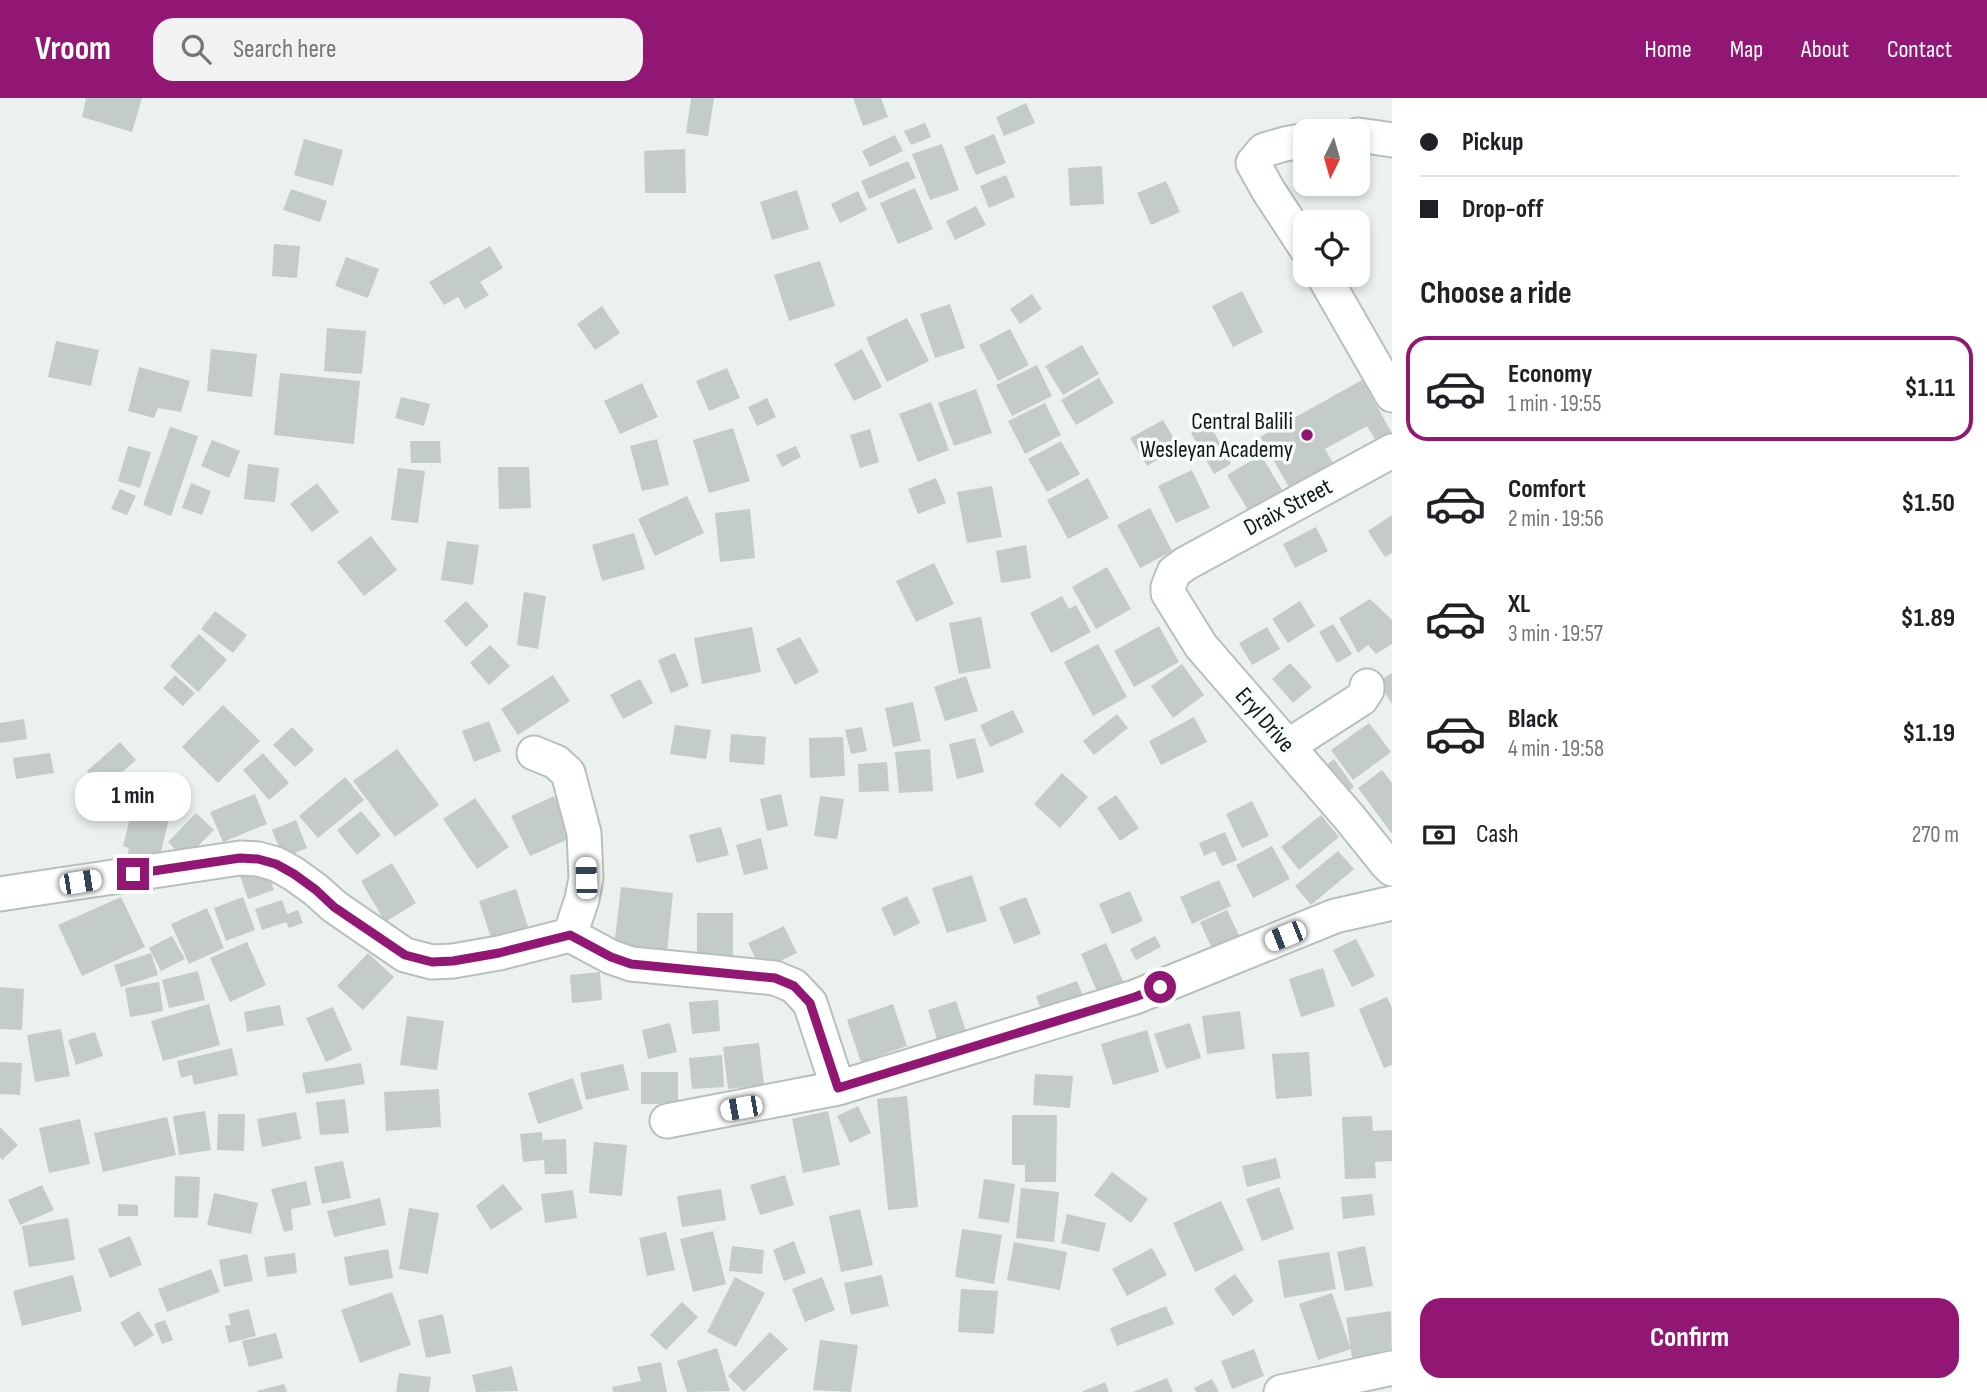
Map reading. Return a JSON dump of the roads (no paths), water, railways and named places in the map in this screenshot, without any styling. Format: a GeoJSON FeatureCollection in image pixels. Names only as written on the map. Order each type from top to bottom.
{"type":"FeatureCollection","features":[{"type":"Feature","properties":{"kind":"street"},"geometry":{"type":"LineString","coordinates":[[1370,137],[1392,140]]}},
{"type":"Feature","properties":{"kind":"street"},"geometry":{"type":"LineString","coordinates":[[1293,142],[1264,150],[1260,177],[1293,228]]}},
{"type":"Feature","properties":{"kind":"street"},"geometry":{"type":"LineString","coordinates":[[1330,287],[1392,395]]}},
{"type":"Feature","properties":{"kind":"street","name":"Draix Street"},"geometry":{"type":"LineString","coordinates":[[1185,564],[1392,452]]}},
{"type":"Feature","properties":{"kind":"street","name":"Eryl Drive"},"geometry":{"type":"LineString","coordinates":[[1185,564],[1174,572],[1168,587],[1171,601],[1201,646],[1388,859]]}},
{"type":"Feature","properties":{"kind":"street"},"geometry":{"type":"LineString","coordinates":[[1288,746],[1361,699],[1367,686]]}},
{"type":"Feature","properties":{"kind":"street"},"geometry":{"type":"LineString","coordinates":[[534,753],[556,762],[568,773],[584,833],[586,878],[570,935]]}},
{"type":"Feature","properties":{"kind":"street"},"geometry":{"type":"LineString","coordinates":[[0,894],[240,858],[258,859],[276,864],[294,874],[334,907],[405,955],[432,962],[499,953],[570,935],[611,957],[631,964],[775,978],[794,986],[810,1003],[838,1088]]}},
{"type":"Feature","properties":{"kind":"street"},"geometry":{"type":"LineString","coordinates":[[667,1121],[838,1088],[1135,997],[1335,916],[1392,903]]}},
{"type":"Feature","properties":{"kind":"street"},"geometry":{"type":"LineString","coordinates":[[1281,1392],[1392,1368]]}},
{"type":"Feature","properties":{"kind":"place","name":"Central Balili Wesleyan Academy"},"geometry":{"type":"Point","coordinates":[1307,435]}}]}
